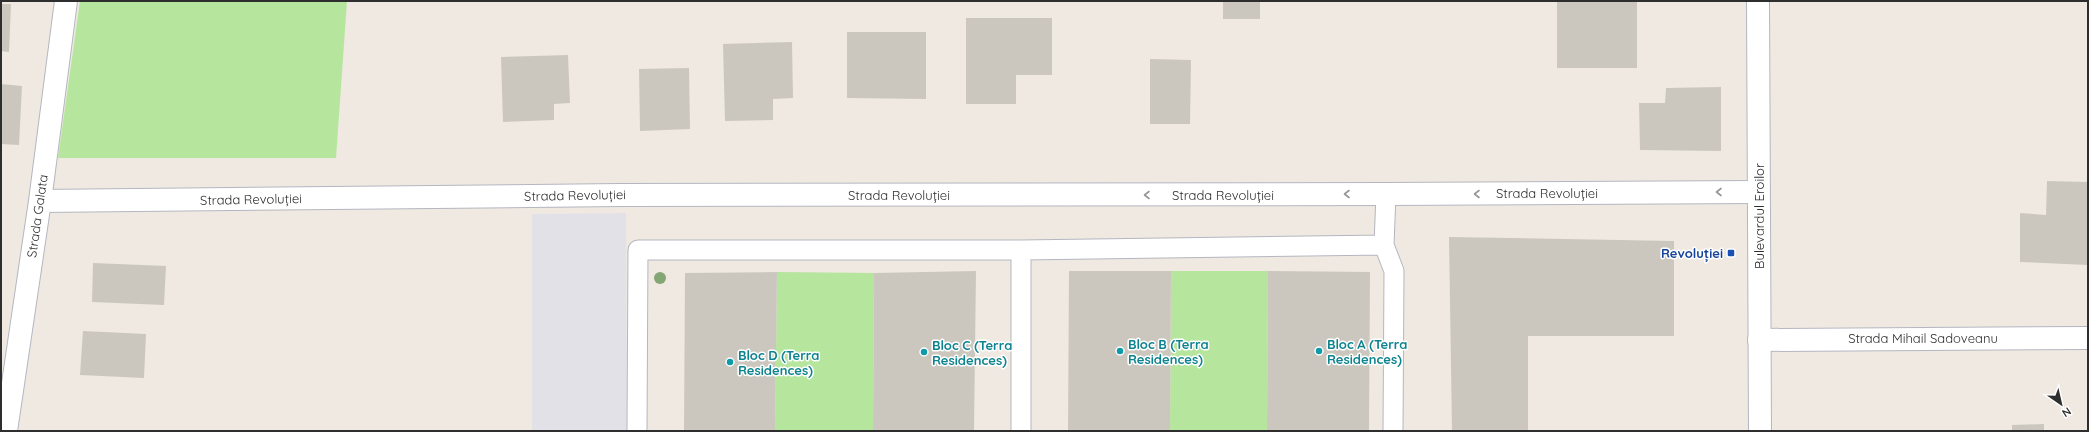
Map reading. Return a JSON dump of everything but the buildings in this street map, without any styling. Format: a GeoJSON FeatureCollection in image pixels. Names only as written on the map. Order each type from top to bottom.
{"type":"FeatureCollection","features":[{"type":"Feature","properties":{"kind":"street","name":"Strada Galata"},"geometry":{"type":"LineString","coordinates":[[5,418],[40,201],[66,1]]}},
{"type":"Feature","properties":{"kind":"street","name":"Bulevardul Eroilor"},"geometry":{"type":"LineString","coordinates":[[1758,1],[1760,431]]}},
{"type":"Feature","properties":{"kind":"street","name":"Strada Revoluției"},"geometry":{"type":"LineString","coordinates":[[40,201],[621,195],[1758,192]]}},
{"type":"Feature","properties":{"kind":"street","name":"Strada Mihail Sadoveanu"},"geometry":{"type":"LineString","coordinates":[[1759,340],[2088,338]]}},
{"type":"Feature","properties":{"kind":"lane"},"geometry":{"type":"LineString","coordinates":[[1386,194],[1384,244],[1394,271],[1393,431]]}},
{"type":"Feature","properties":{"kind":"lane"},"geometry":{"type":"LineString","coordinates":[[637,431],[638,250],[1021,250],[1384,244]]}},
{"type":"Feature","properties":{"kind":"lane"},"geometry":{"type":"LineString","coordinates":[[1021,250],[1021,431]]}},
{"type":"Feature","properties":{"kind":"shaded area"},"geometry":{"type":"Polygon","coordinates":[[[626,213],[627,431],[532,431],[532,214],[626,213]]]}},
{"type":"Feature","properties":{"kind":"green space"},"geometry":{"type":"Polygon","coordinates":[[[80,1],[347,1],[336,158],[58,158],[80,1]]]}},
{"type":"Feature","properties":{"kind":"green space"},"geometry":{"type":"Polygon","coordinates":[[[1171,271],[1268,271],[1267,431],[1170,431],[1171,271]]]}},
{"type":"Feature","properties":{"kind":"green space"},"geometry":{"type":"Polygon","coordinates":[[[777,272],[874,273],[873,431],[775,431],[777,272]]]}},
{"type":"Feature","properties":{"kind":"place","name":"Revoluției"},"geometry":{"type":"Point","coordinates":[1731,253]}},
{"type":"Feature","properties":{"kind":"place","name":"Bloc B (Terra Residences)"},"geometry":{"type":"Point","coordinates":[1120,351]}},
{"type":"Feature","properties":{"kind":"place","name":"Bloc A (Terra Residences)"},"geometry":{"type":"Point","coordinates":[1319,351]}},
{"type":"Feature","properties":{"kind":"place","name":"Bloc C (Terra Residences)"},"geometry":{"type":"Point","coordinates":[924,352]}},
{"type":"Feature","properties":{"kind":"place","name":"Bloc D (Terra Residences)"},"geometry":{"type":"Point","coordinates":[730,362]}}]}
